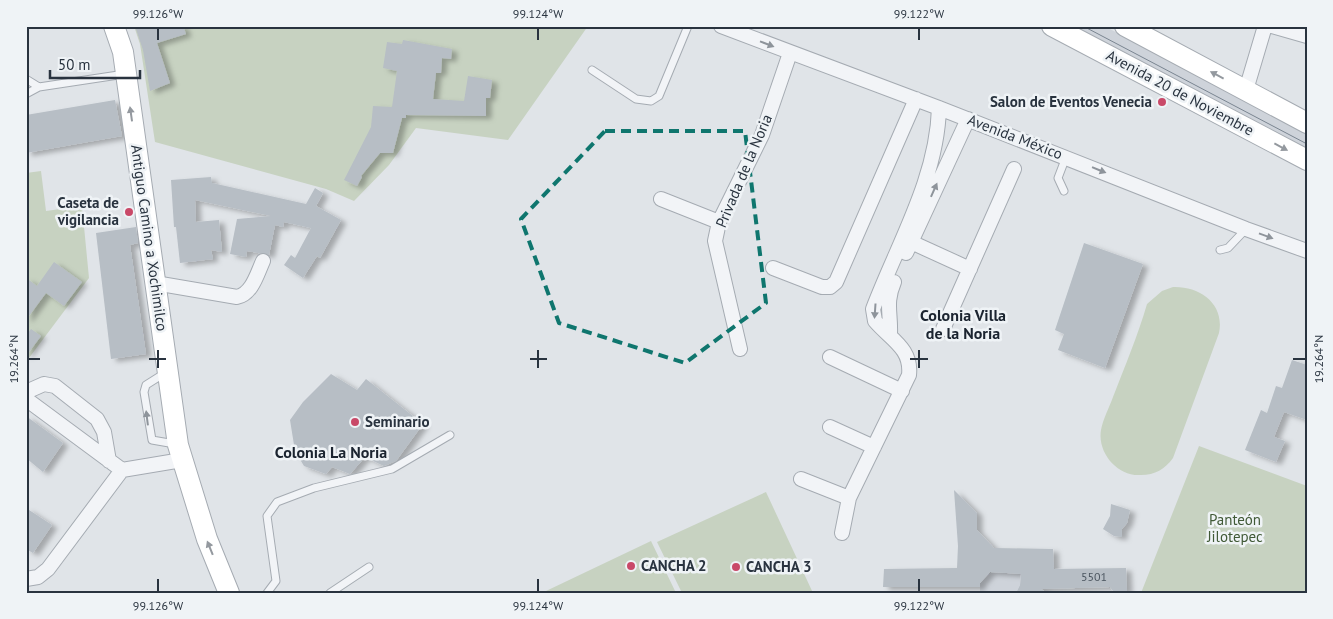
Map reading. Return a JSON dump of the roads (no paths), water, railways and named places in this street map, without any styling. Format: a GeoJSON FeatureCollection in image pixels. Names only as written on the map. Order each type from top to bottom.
{"type":"FeatureCollection","features":[{"type":"Feature","properties":{"kind":"main road","name":"Antiguo Camino a Xochimilco"},"geometry":{"type":"LineString","coordinates":[[114,26],[123,52],[180,452],[207,538],[229,593]]}},
{"type":"Feature","properties":{"kind":"main road","name":"Avenida 20 de Noviembre"},"geometry":{"type":"LineString","coordinates":[[1052,26],[1307,160]]}},
{"type":"Feature","properties":{"kind":"main road"},"geometry":{"type":"LineString","coordinates":[[1125,26],[1307,123]]}},
{"type":"Feature","properties":{"kind":"street","name":"Avenida México"},"geometry":{"type":"LineString","coordinates":[[721,26],[1066,156],[1246,229],[1307,251]]}},
{"type":"Feature","properties":{"kind":"street"},"geometry":{"type":"LineString","coordinates":[[1246,90],[1266,26]]}},
{"type":"Feature","properties":{"kind":"street"},"geometry":{"type":"LineString","coordinates":[[1272,26],[1307,36]]}},
{"type":"Feature","properties":{"kind":"street","name":"Privada de la Noria"},"geometry":{"type":"LineString","coordinates":[[740,349],[715,240],[719,222],[762,136],[790,53]]}},
{"type":"Feature","properties":{"kind":"street"},"geometry":{"type":"LineString","coordinates":[[773,268],[822,287],[830,287],[836,282],[916,99]]}},
{"type":"Feature","properties":{"kind":"street"},"geometry":{"type":"LineString","coordinates":[[936,170],[939,108]]}},
{"type":"Feature","properties":{"kind":"street"},"geometry":{"type":"LineString","coordinates":[[897,264],[936,170],[968,119]]}},
{"type":"Feature","properties":{"kind":"street"},"geometry":{"type":"LineString","coordinates":[[943,329],[1014,169]]}},
{"type":"Feature","properties":{"kind":"street"},"geometry":{"type":"LineString","coordinates":[[661,199],[719,222]]}},
{"type":"Feature","properties":{"kind":"street"},"geometry":{"type":"LineString","coordinates":[[842,533],[849,498],[909,375],[910,364],[906,354],[890,334],[875,321],[873,309],[911,242],[919,211]]}},
{"type":"Feature","properties":{"kind":"street"},"geometry":{"type":"LineString","coordinates":[[911,242],[970,269]]}},
{"type":"Feature","properties":{"kind":"street"},"geometry":{"type":"LineString","coordinates":[[155,283],[236,297],[244,296],[249,290],[263,261]]}},
{"type":"Feature","properties":{"kind":"street"},"geometry":{"type":"LineString","coordinates":[[830,357],[902,391]]}},
{"type":"Feature","properties":{"kind":"street"},"geometry":{"type":"LineString","coordinates":[[26,392],[44,384],[55,386],[97,419],[104,432],[109,461]]}},
{"type":"Feature","properties":{"kind":"street"},"geometry":{"type":"LineString","coordinates":[[26,399],[122,470]]}},
{"type":"Feature","properties":{"kind":"street"},"geometry":{"type":"LineString","coordinates":[[830,427],[874,447]]}},
{"type":"Feature","properties":{"kind":"street"},"geometry":{"type":"LineString","coordinates":[[26,579],[38,577],[48,569],[122,470],[180,452]]}},
{"type":"Feature","properties":{"kind":"street"},"geometry":{"type":"LineString","coordinates":[[801,479],[849,498]]}},
{"type":"Feature","properties":{"kind":"lane"},"geometry":{"type":"LineString","coordinates":[[592,70],[636,99],[651,101],[659,96],[688,26]]}},
{"type":"Feature","properties":{"kind":"lane"},"geometry":{"type":"LineString","coordinates":[[26,94],[39,87],[125,74]]}},
{"type":"Feature","properties":{"kind":"lane"},"geometry":{"type":"LineString","coordinates":[[26,79],[39,87]]}},
{"type":"Feature","properties":{"kind":"lane"},"geometry":{"type":"LineString","coordinates":[[1064,191],[1058,178],[1066,156]]}},
{"type":"Feature","properties":{"kind":"lane"},"geometry":{"type":"LineString","coordinates":[[1220,250],[1228,248],[1246,229]]}},
{"type":"Feature","properties":{"kind":"lane"},"geometry":{"type":"LineString","coordinates":[[267,593],[276,581],[267,516],[277,502],[314,488],[392,469],[450,435]]}},
{"type":"Feature","properties":{"kind":"lane"},"geometry":{"type":"LineString","coordinates":[[330,593],[369,567]]}},
{"type":"Feature","properties":{"kind":"tram line"},"geometry":{"type":"LineString","coordinates":[[1083,26],[1307,144]]}},
{"type":"Feature","properties":{"kind":"place","name":"Salon de Eventos Venecia"},"geometry":{"type":"Point","coordinates":[1162,102]}},
{"type":"Feature","properties":{"kind":"place","name":"Caseta de vigilancia"},"geometry":{"type":"Point","coordinates":[129,212]}},
{"type":"Feature","properties":{"kind":"place","name":"Seminario"},"geometry":{"type":"Point","coordinates":[355,422]}},
{"type":"Feature","properties":{"kind":"place","name":"CANCHA 2"},"geometry":{"type":"Point","coordinates":[631,566]}},
{"type":"Feature","properties":{"kind":"place","name":"CANCHA 3"},"geometry":{"type":"Point","coordinates":[736,567]}},
{"type":"Feature","properties":{"kind":"district","name":"Colonia Villa de la Noria"},"geometry":{"type":"Point","coordinates":[963,324]}},
{"type":"Feature","properties":{"kind":"district","name":"Colonia La Noria"},"geometry":{"type":"Point","coordinates":[331,452]}},
{"type":"Feature","properties":{"kind":"park label","name":"Panteón Jilotepec"},"geometry":{"type":"Point","coordinates":[1235,528]}}]}
